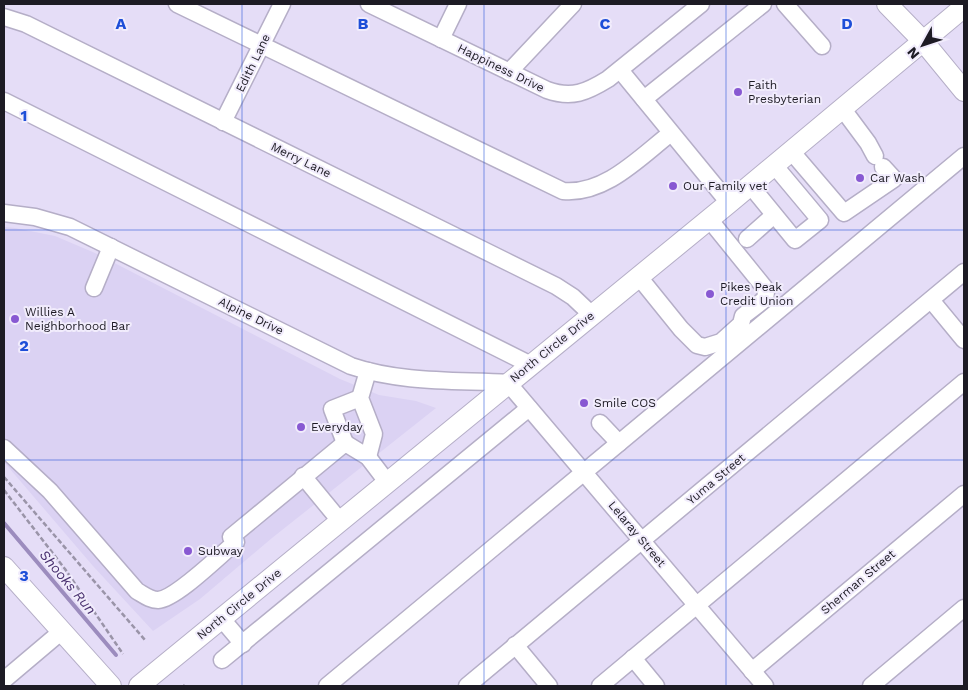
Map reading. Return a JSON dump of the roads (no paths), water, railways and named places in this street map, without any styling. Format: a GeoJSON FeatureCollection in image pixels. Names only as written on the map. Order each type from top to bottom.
{"type":"FeatureCollection","features":[{"type":"Feature","properties":{"kind":"main road"},"geometry":{"type":"LineString","coordinates":[[894,6],[963,87]]}},
{"type":"Feature","properties":{"kind":"main road","name":"North Circle Drive"},"geometry":{"type":"LineString","coordinates":[[139,686],[729,203],[964,6]]}},
{"type":"Feature","properties":{"kind":"main road"},"geometry":{"type":"LineString","coordinates":[[5,570],[111,686]]}},
{"type":"Feature","properties":{"kind":"street"},"geometry":{"type":"LineString","coordinates":[[177,4],[563,191],[575,192],[589,189],[618,175],[671,133]]}},
{"type":"Feature","properties":{"kind":"street","name":"Edith Lane"},"geometry":{"type":"LineString","coordinates":[[224,122],[282,4]]}},
{"type":"Feature","properties":{"kind":"street","name":"Happiness Drive"},"geometry":{"type":"LineString","coordinates":[[369,4],[559,95],[572,95],[596,87],[620,70],[701,4]]}},
{"type":"Feature","properties":{"kind":"street"},"geometry":{"type":"LineString","coordinates":[[441,39],[458,4]]}},
{"type":"Feature","properties":{"kind":"street"},"geometry":{"type":"LineString","coordinates":[[509,72],[574,4]]}},
{"type":"Feature","properties":{"kind":"street"},"geometry":{"type":"LineString","coordinates":[[644,99],[763,4]]}},
{"type":"Feature","properties":{"kind":"street"},"geometry":{"type":"LineString","coordinates":[[785,4],[822,46]]}},
{"type":"Feature","properties":{"kind":"street","name":"Merry Lane"},"geometry":{"type":"LineString","coordinates":[[4,17],[26,24],[556,286],[573,297],[592,315]]}},
{"type":"Feature","properties":{"kind":"street"},"geometry":{"type":"LineString","coordinates":[[620,70],[729,203]]}},
{"type":"Feature","properties":{"kind":"street"},"geometry":{"type":"LineString","coordinates":[[4,101],[530,365]]}},
{"type":"Feature","properties":{"kind":"street"},"geometry":{"type":"LineString","coordinates":[[791,151],[844,213],[894,179],[842,108]]}},
{"type":"Feature","properties":{"kind":"street"},"geometry":{"type":"LineString","coordinates":[[327,686],[964,156]]}},
{"type":"Feature","properties":{"kind":"street"},"geometry":{"type":"LineString","coordinates":[[750,185],[795,240],[820,220],[774,165]]}},
{"type":"Feature","properties":{"kind":"street","name":"Alpine Drive"},"geometry":{"type":"LineString","coordinates":[[4,213],[34,217],[70,227],[351,366],[368,371],[405,377],[508,383]]}},
{"type":"Feature","properties":{"kind":"street"},"geometry":{"type":"LineString","coordinates":[[747,239],[774,215]]}},
{"type":"Feature","properties":{"kind":"street"},"geometry":{"type":"LineString","coordinates":[[638,277],[681,329],[697,344],[705,346],[721,342],[741,324],[743,316],[766,296],[764,288],[709,219]]}},
{"type":"Feature","properties":{"kind":"street"},"geometry":{"type":"LineString","coordinates":[[94,288],[111,247]]}},
{"type":"Feature","properties":{"kind":"street","name":"Yuma Street"},"geometry":{"type":"LineString","coordinates":[[468,686],[964,272]]}},
{"type":"Feature","properties":{"kind":"street"},"geometry":{"type":"LineString","coordinates":[[931,300],[964,340]]}},
{"type":"Feature","properties":{"kind":"street"},"geometry":{"type":"LineString","coordinates":[[368,371],[360,398],[374,434],[368,457]]}},
{"type":"Feature","properties":{"kind":"street"},"geometry":{"type":"LineString","coordinates":[[600,686],[964,382]]}},
{"type":"Feature","properties":{"kind":"street","name":"Lelaray Street"},"geometry":{"type":"LineString","coordinates":[[508,383],[765,686]]}},
{"type":"Feature","properties":{"kind":"street"},"geometry":{"type":"LineString","coordinates":[[360,398],[332,409],[345,443],[368,457],[388,482]]}},
{"type":"Feature","properties":{"kind":"street"},"geometry":{"type":"LineString","coordinates":[[222,660],[529,408]]}},
{"type":"Feature","properties":{"kind":"street"},"geometry":{"type":"LineString","coordinates":[[600,423],[619,443]]}},
{"type":"Feature","properties":{"kind":"street"},"geometry":{"type":"LineString","coordinates":[[4,448],[50,491],[137,590],[151,600],[160,600],[176,593],[303,476],[345,443]]}},
{"type":"Feature","properties":{"kind":"street"},"geometry":{"type":"LineString","coordinates":[[303,476],[340,521]]}},
{"type":"Feature","properties":{"kind":"street","name":"Sherman Street"},"geometry":{"type":"LineString","coordinates":[[752,671],[964,494]]}},
{"type":"Feature","properties":{"kind":"street"},"geometry":{"type":"LineString","coordinates":[[871,686],[964,608]]}},
{"type":"Feature","properties":{"kind":"street"},"geometry":{"type":"LineString","coordinates":[[221,618],[243,644]]}},
{"type":"Feature","properties":{"kind":"street"},"geometry":{"type":"LineString","coordinates":[[4,680],[62,631]]}},
{"type":"Feature","properties":{"kind":"street"},"geometry":{"type":"LineString","coordinates":[[515,645],[549,686]]}},
{"type":"Feature","properties":{"kind":"street"},"geometry":{"type":"LineString","coordinates":[[633,658],[656,686]]}},
{"type":"Feature","properties":{"kind":"waterway","name":"Shooks Run"},"geometry":{"type":"LineString","coordinates":[[4,523],[116,655]]}},
{"type":"Feature","properties":{"kind":"place","name":"Faith Presbyterian"},"geometry":{"type":"Point","coordinates":[738,92]}},
{"type":"Feature","properties":{"kind":"place","name":"Car Wash"},"geometry":{"type":"Point","coordinates":[860,178]}},
{"type":"Feature","properties":{"kind":"place","name":"Our Family vet"},"geometry":{"type":"Point","coordinates":[673,186]}},
{"type":"Feature","properties":{"kind":"place","name":"Pikes Peak Credit Union"},"geometry":{"type":"Point","coordinates":[710,294]}},
{"type":"Feature","properties":{"kind":"place","name":"Willies A Neighborhood Bar"},"geometry":{"type":"Point","coordinates":[15,319]}},
{"type":"Feature","properties":{"kind":"place","name":"Smile COS"},"geometry":{"type":"Point","coordinates":[584,403]}},
{"type":"Feature","properties":{"kind":"place","name":"Everyday"},"geometry":{"type":"Point","coordinates":[301,427]}},
{"type":"Feature","properties":{"kind":"place","name":"Subway"},"geometry":{"type":"Point","coordinates":[188,551]}}]}
